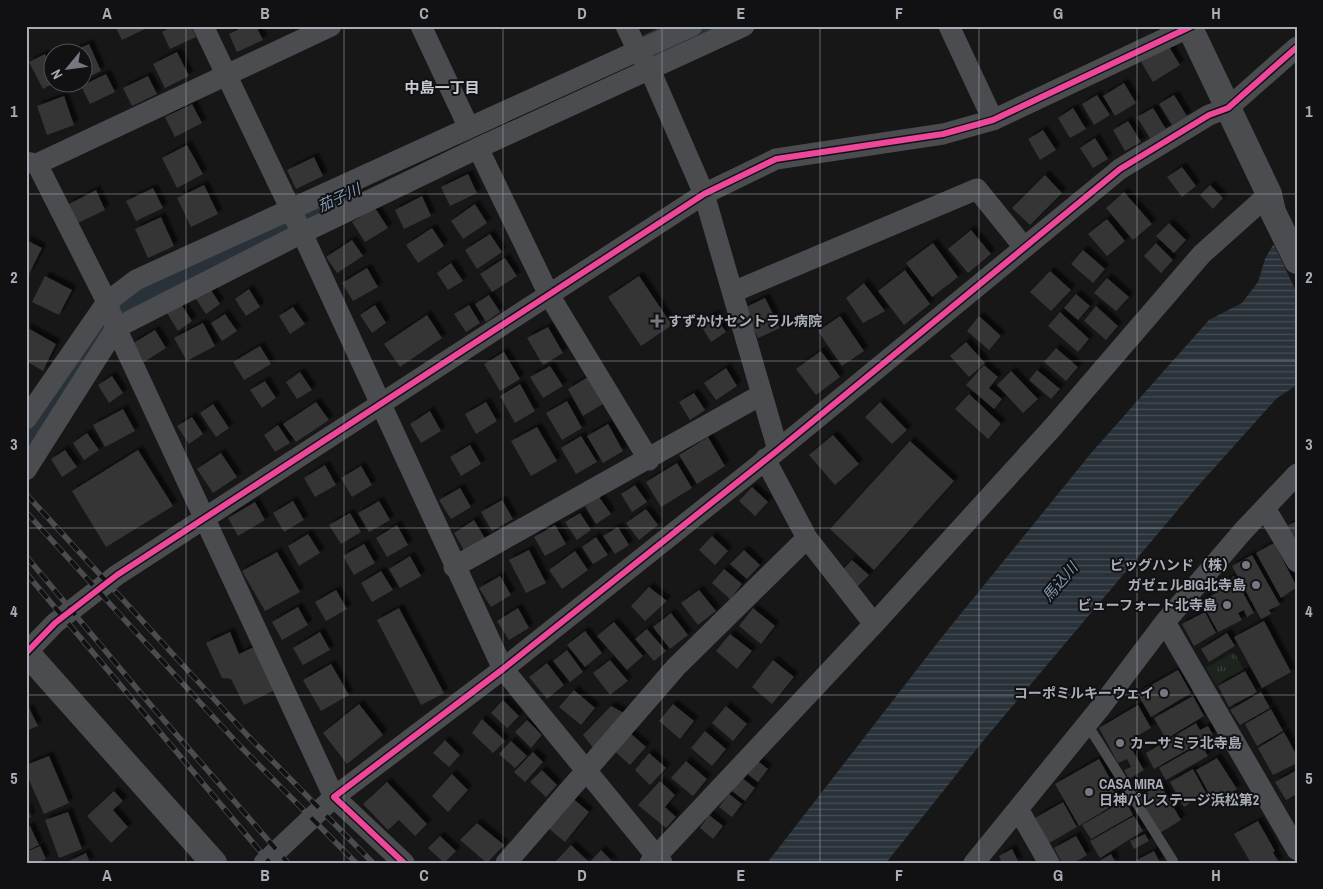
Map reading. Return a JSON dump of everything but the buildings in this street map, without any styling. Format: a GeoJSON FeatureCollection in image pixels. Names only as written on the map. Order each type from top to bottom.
{"type":"FeatureCollection","features":[{"type":"Feature","properties":{"kind":"street"},"geometry":{"type":"LineString","coordinates":[[203,26],[225,76],[302,233],[454,567],[503,669],[656,860],[1053,427],[1202,254],[1271,203]]}},
{"type":"Feature","properties":{"kind":"street"},"geometry":{"type":"LineString","coordinates":[[421,26],[469,128]]}},
{"type":"Feature","properties":{"kind":"street"},"geometry":{"type":"LineString","coordinates":[[626,26],[650,70],[704,194],[761,395],[772,454],[807,538],[874,624]]}},
{"type":"Feature","properties":{"kind":"street"},"geometry":{"type":"LineString","coordinates":[[26,419],[107,302],[136,280],[692,26]]}},
{"type":"Feature","properties":{"kind":"street"},"geometry":{"type":"LineString","coordinates":[[26,470],[116,328],[302,233],[478,148],[744,26]]}},
{"type":"Feature","properties":{"kind":"street"},"geometry":{"type":"LineString","coordinates":[[949,26],[993,120]]}},
{"type":"Feature","properties":{"kind":"street"},"geometry":{"type":"LineString","coordinates":[[327,27],[225,76],[32,163],[107,302],[116,328],[334,797],[404,863]]}},
{"type":"Feature","properties":{"kind":"street"},"geometry":{"type":"LineString","coordinates":[[214,863],[26,652],[55,623],[117,575],[205,516],[704,194],[776,159],[943,134],[993,120],[1191,27],[1297,261]]}},
{"type":"Feature","properties":{"kind":"street"},"geometry":{"type":"LineString","coordinates":[[264,863],[334,797],[503,669],[772,454],[1023,246],[1120,169],[1209,115],[1228,108],[1297,46]]}},
{"type":"Feature","properties":{"kind":"street"},"geometry":{"type":"LineString","coordinates":[[478,148],[549,295],[649,460]]}},
{"type":"Feature","properties":{"kind":"street"},"geometry":{"type":"LineString","coordinates":[[733,292],[977,189],[1023,246]]}},
{"type":"Feature","properties":{"kind":"street"},"geometry":{"type":"LineString","coordinates":[[454,567],[649,460],[761,395]]}},
{"type":"Feature","properties":{"kind":"street"},"geometry":{"type":"LineString","coordinates":[[974,863],[1087,724],[1165,622],[1297,474]]}},
{"type":"Feature","properties":{"kind":"street"},"geometry":{"type":"LineString","coordinates":[[1265,508],[1297,562]]}},
{"type":"Feature","properties":{"kind":"street"},"geometry":{"type":"LineString","coordinates":[[506,863],[676,667],[807,538]]}},
{"type":"Feature","properties":{"kind":"street"},"geometry":{"type":"LineString","coordinates":[[1165,622],[1297,850]]}},
{"type":"Feature","properties":{"kind":"street"},"geometry":{"type":"LineString","coordinates":[[1018,809],[1049,863]]}},
{"type":"Feature","properties":{"kind":"lane"},"geometry":{"type":"LineString","coordinates":[[1087,724],[1173,862]]}},
{"type":"Feature","properties":{"kind":"green space"},"geometry":{"type":"Polygon","coordinates":[[[1234,652],[1244,670],[1216,685],[1206,668],[1234,652]]]}},
{"type":"Feature","properties":{"kind":"water","name":"馬込川"},"geometry":{"type":"Polygon","coordinates":[[[1297,233],[1297,385],[1277,398],[1198,486],[983,741],[886,863],[767,863],[942,637],[1092,452],[1209,320],[1242,303],[1258,282],[1265,259],[1273,245],[1297,233]]]}},
{"type":"Feature","properties":{"kind":"pier"},"geometry":{"type":"Polygon","coordinates":[[[1297,230],[1297,293],[1273,243],[1297,230]]]}},
{"type":"Feature","properties":{"kind":"waterway","name":"茄子川"},"geometry":{"type":"LineString","coordinates":[[656,50],[709,26]]}},
{"type":"Feature","properties":{"kind":"waterway","name":"茄子川"},"geometry":{"type":"LineString","coordinates":[[26,442],[104,329],[127,306],[286,223],[330,203]]}},
{"type":"Feature","properties":{"kind":"railway"},"geometry":{"type":"LineString","coordinates":[[26,494],[247,735],[373,863]]}},
{"type":"Feature","properties":{"kind":"railway"},"geometry":{"type":"LineString","coordinates":[[26,512],[239,745],[356,863]]}},
{"type":"Feature","properties":{"kind":"railway"},"geometry":{"type":"LineString","coordinates":[[26,556],[149,703],[288,863]]}},
{"type":"Feature","properties":{"kind":"railway"},"geometry":{"type":"LineString","coordinates":[[26,573],[270,863]]}},
{"type":"Feature","properties":{"kind":"cycle path"},"geometry":{"type":"LineString","coordinates":[[27,652],[55,623],[117,575],[704,194],[776,159],[943,134],[993,120],[1192,26]]}},
{"type":"Feature","properties":{"kind":"cycle path"},"geometry":{"type":"LineString","coordinates":[[404,863],[334,797],[503,669],[778,450],[1120,169],[1209,115],[1228,108],[1297,47]]}},
{"type":"Feature","properties":{"kind":"place","name":"すずかけセントラル病院"},"geometry":{"type":"Point","coordinates":[657,321]}},
{"type":"Feature","properties":{"kind":"place","name":"ビッグハンド（株）"},"geometry":{"type":"Point","coordinates":[1246,565]}},
{"type":"Feature","properties":{"kind":"place","name":"ガゼェルBIG北寺島"},"geometry":{"type":"Point","coordinates":[1256,585]}},
{"type":"Feature","properties":{"kind":"place","name":"ビューフォート北寺島"},"geometry":{"type":"Point","coordinates":[1227,605]}},
{"type":"Feature","properties":{"kind":"place","name":"コーポミルキーウェイ"},"geometry":{"type":"Point","coordinates":[1164,693]}},
{"type":"Feature","properties":{"kind":"place","name":"カーサミラ北寺島"},"geometry":{"type":"Point","coordinates":[1120,743]}},
{"type":"Feature","properties":{"kind":"place","name":"CASA MIRA 日神パレステージ浜松第2"},"geometry":{"type":"Point","coordinates":[1089,792]}},
{"type":"Feature","properties":{"kind":"district","name":"中島一丁目"},"geometry":{"type":"Point","coordinates":[442,88]}}]}
